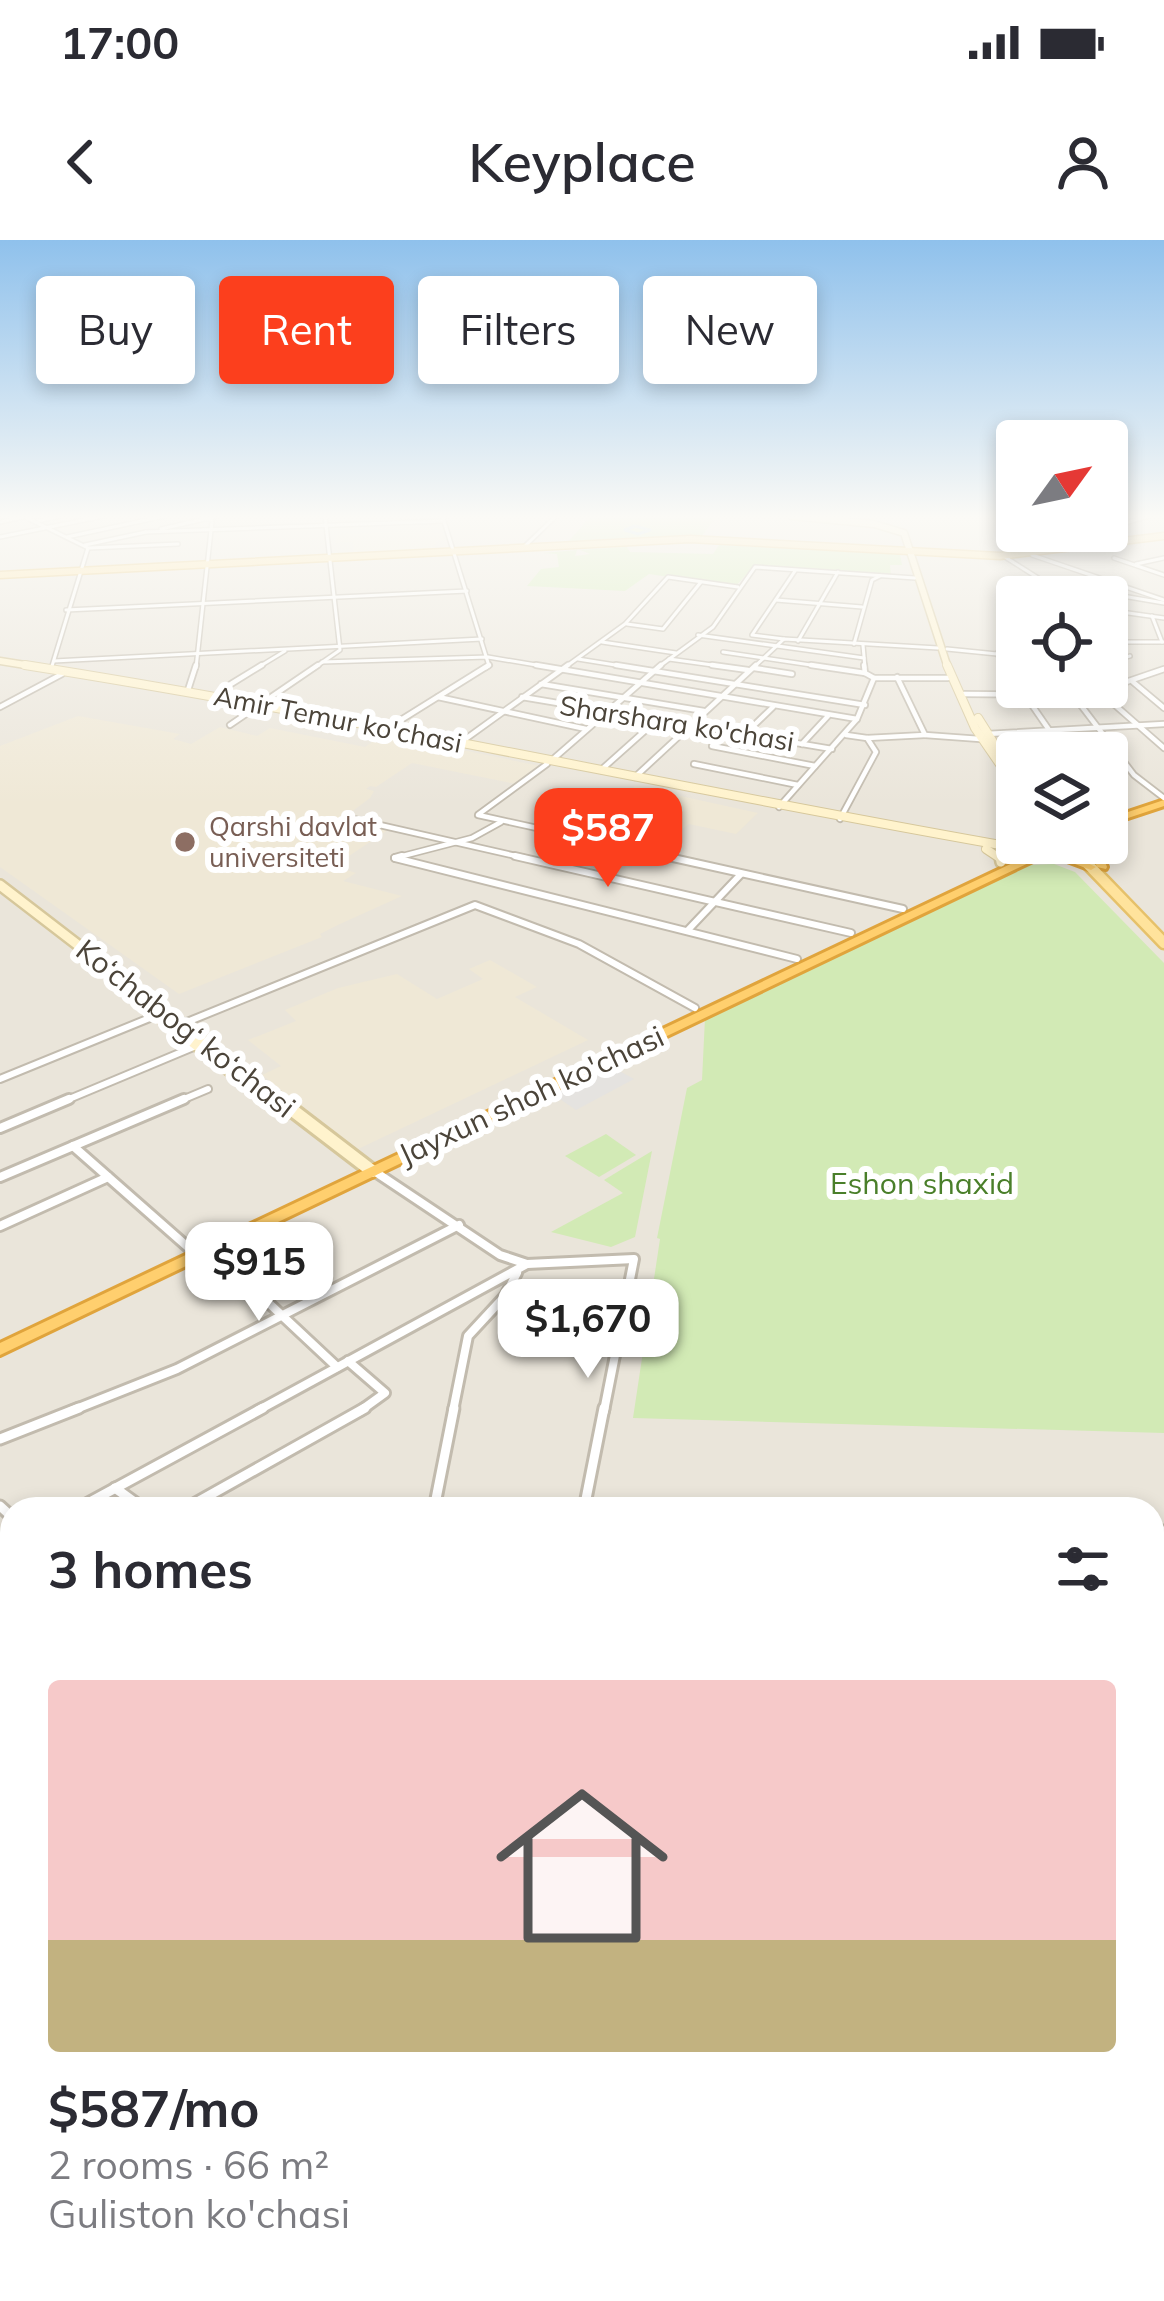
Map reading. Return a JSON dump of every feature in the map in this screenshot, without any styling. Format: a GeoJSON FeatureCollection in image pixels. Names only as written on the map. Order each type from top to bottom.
{"type":"FeatureCollection","features":[{"type":"Feature","properties":{"kind":"highway"},"geometry":{"type":"LineString","coordinates":[[1128,815],[1164,804]]}},
{"type":"Feature","properties":{"kind":"highway"},"geometry":{"type":"LineString","coordinates":[[1128,819],[1164,804]]}},
{"type":"Feature","properties":{"kind":"highway","name":"Jayxun shoh ko'chasi"},"geometry":{"type":"LineString","coordinates":[[693,1012],[997,864]]}},
{"type":"Feature","properties":{"kind":"highway","name":"Jayxun shoh ko'chasi"},"geometry":{"type":"LineString","coordinates":[[0,1340],[1003,864]]}},
{"type":"Feature","properties":{"kind":"highway"},"geometry":{"type":"LineString","coordinates":[[1085,864],[1096,864]]}},
{"type":"Feature","properties":{"kind":"highway","name":"Jayxun shoh ko'chasi"},"geometry":{"type":"LineString","coordinates":[[0,1350],[363,1170]]}},
{"type":"Feature","properties":{"kind":"main road"},"geometry":{"type":"LineString","coordinates":[[930,612],[956,686],[996,755]]}},
{"type":"Feature","properties":{"kind":"main road"},"geometry":{"type":"LineString","coordinates":[[942,648],[956,686],[996,751]]}},
{"type":"Feature","properties":{"kind":"main road","name":"Amir Temur ko'chasi"},"geometry":{"type":"LineString","coordinates":[[0,662],[53,665],[840,819],[996,843]]}},
{"type":"Feature","properties":{"kind":"main road","name":"Amir Temur ko'chasi"},"geometry":{"type":"LineString","coordinates":[[0,662],[262,704],[996,853]]}},
{"type":"Feature","properties":{"kind":"main road"},"geometry":{"type":"LineString","coordinates":[[1093,864],[1164,930]]}},
{"type":"Feature","properties":{"kind":"main road"},"geometry":{"type":"LineString","coordinates":[[1095,864],[1164,943]]}},
{"type":"Feature","properties":{"kind":"main road","name":"Ko‘chabog‘ ko‘chasi"},"geometry":{"type":"LineString","coordinates":[[1,889],[157,1015],[178,1025],[196,1046],[250,1081]]}},
{"type":"Feature","properties":{"kind":"main road","name":"Ko‘chabog‘ ko‘chasi"},"geometry":{"type":"LineString","coordinates":[[1,889],[363,1170]]}},
{"type":"Feature","properties":{"kind":"street"},"geometry":{"type":"LineString","coordinates":[[66,612],[53,665],[482,639]]}},
{"type":"Feature","properties":{"kind":"street"},"geometry":{"type":"LineString","coordinates":[[188,690],[203,612]]}},
{"type":"Feature","properties":{"kind":"street"},"geometry":{"type":"LineString","coordinates":[[336,612],[340,647]]}},
{"type":"Feature","properties":{"kind":"street"},"geometry":{"type":"LineString","coordinates":[[388,728],[486,669],[488,657],[474,612]]}},
{"type":"Feature","properties":{"kind":"street"},"geometry":{"type":"LineString","coordinates":[[460,743],[636,612]]}},
{"type":"Feature","properties":{"kind":"street"},"geometry":{"type":"LineString","coordinates":[[625,624],[663,629],[677,612]]}},
{"type":"Feature","properties":{"kind":"street"},"geometry":{"type":"LineString","coordinates":[[722,612],[713,627],[697,635],[549,762],[478,814],[903,909]]}},
{"type":"Feature","properties":{"kind":"street"},"geometry":{"type":"LineString","coordinates":[[768,612],[752,635],[996,652]]}},
{"type":"Feature","properties":{"kind":"street"},"geometry":{"type":"LineString","coordinates":[[798,641],[814,612]]}},
{"type":"Feature","properties":{"kind":"street"},"geometry":{"type":"LineString","coordinates":[[862,612],[859,645],[866,673]]}},
{"type":"Feature","properties":{"kind":"street"},"geometry":{"type":"LineString","coordinates":[[1131,612],[1164,618]]}},
{"type":"Feature","properties":{"kind":"street"},"geometry":{"type":"LineString","coordinates":[[1128,640],[1163,642],[1152,616]]}},
{"type":"Feature","properties":{"kind":"street"},"geometry":{"type":"LineString","coordinates":[[697,635],[864,658]]}},
{"type":"Feature","properties":{"kind":"street"},"geometry":{"type":"LineString","coordinates":[[635,777],[784,640]]}},
{"type":"Feature","properties":{"kind":"street"},"geometry":{"type":"LineString","coordinates":[[601,641],[676,653]]}},
{"type":"Feature","properties":{"kind":"street"},"geometry":{"type":"LineString","coordinates":[[230,724],[340,647]]}},
{"type":"Feature","properties":{"kind":"street"},"geometry":{"type":"LineString","coordinates":[[231,684],[286,650]]}},
{"type":"Feature","properties":{"kind":"street"},"geometry":{"type":"LineString","coordinates":[[723,652],[874,678],[996,692]]}},
{"type":"Feature","properties":{"kind":"street"},"geometry":{"type":"LineString","coordinates":[[322,662],[488,657],[857,719]]}},
{"type":"Feature","properties":{"kind":"street"},"geometry":{"type":"LineString","coordinates":[[669,658],[792,674]]}},
{"type":"Feature","properties":{"kind":"street"},"geometry":{"type":"LineString","coordinates":[[577,659],[865,705]]}},
{"type":"Feature","properties":{"kind":"street"},"geometry":{"type":"LineString","coordinates":[[1128,682],[1164,672]]}},
{"type":"Feature","properties":{"kind":"street"},"geometry":{"type":"LineString","coordinates":[[0,707],[62,674]]}},
{"type":"Feature","properties":{"kind":"street"},"geometry":{"type":"LineString","coordinates":[[897,677],[925,735]]}},
{"type":"Feature","properties":{"kind":"street"},"geometry":{"type":"LineString","coordinates":[[779,807],[857,719],[874,678]]}},
{"type":"Feature","properties":{"kind":"street"},"geometry":{"type":"LineString","coordinates":[[1131,681],[1164,708]]}},
{"type":"Feature","properties":{"kind":"street"},"geometry":{"type":"LineString","coordinates":[[541,684],[705,711]]}},
{"type":"Feature","properties":{"kind":"street"},"geometry":{"type":"LineString","coordinates":[[436,696],[586,729]]}},
{"type":"Feature","properties":{"kind":"street","name":"Sharshara ko'chasi"},"geometry":{"type":"LineString","coordinates":[[522,697],[832,748]]}},
{"type":"Feature","properties":{"kind":"street"},"geometry":{"type":"LineString","coordinates":[[745,734],[774,706]]}},
{"type":"Feature","properties":{"kind":"street"},"geometry":{"type":"LineString","coordinates":[[1031,708],[1049,732],[1164,724]]}},
{"type":"Feature","properties":{"kind":"street"},"geometry":{"type":"LineString","coordinates":[[1082,708],[1134,775],[1164,804]]}},
{"type":"Feature","properties":{"kind":"street"},"geometry":{"type":"LineString","coordinates":[[1119,708],[1164,748]]}},
{"type":"Feature","properties":{"kind":"street"},"geometry":{"type":"LineString","coordinates":[[802,744],[829,715]]}},
{"type":"Feature","properties":{"kind":"street"},"geometry":{"type":"LineString","coordinates":[[602,770],[658,719]]}},
{"type":"Feature","properties":{"kind":"street"},"geometry":{"type":"LineString","coordinates":[[844,734],[868,738],[996,735]]}},
{"type":"Feature","properties":{"kind":"street"},"geometry":{"type":"LineString","coordinates":[[840,819],[876,752],[868,738]]}},
{"type":"Feature","properties":{"kind":"street"},"geometry":{"type":"LineString","coordinates":[[712,746],[816,766]]}},
{"type":"Feature","properties":{"kind":"street"},"geometry":{"type":"LineString","coordinates":[[694,764],[800,785]]}},
{"type":"Feature","properties":{"kind":"street"},"geometry":{"type":"LineString","coordinates":[[349,818],[851,933]]}},
{"type":"Feature","properties":{"kind":"street"},"geometry":{"type":"LineString","coordinates":[[502,822],[458,842],[395,858],[797,959]]}},
{"type":"Feature","properties":{"kind":"street"},"geometry":{"type":"LineString","coordinates":[[688,930],[742,873]]}},
{"type":"Feature","properties":{"kind":"street"},"geometry":{"type":"LineString","coordinates":[[178,1025],[475,905],[579,944],[693,1012]]}},
{"type":"Feature","properties":{"kind":"street"},"geometry":{"type":"LineString","coordinates":[[0,1079],[157,1015]]}},
{"type":"Feature","properties":{"kind":"street"},"geometry":{"type":"LineString","coordinates":[[0,1127],[196,1046]]}},
{"type":"Feature","properties":{"kind":"street"},"geometry":{"type":"LineString","coordinates":[[0,1177],[208,1089]]}},
{"type":"Feature","properties":{"kind":"street"},"geometry":{"type":"LineString","coordinates":[[74,1146],[190,1249]]}},
{"type":"Feature","properties":{"kind":"street"},"geometry":{"type":"LineString","coordinates":[[363,1170],[459,1225],[500,1255],[527,1264],[634,1259],[586,1497]]}},
{"type":"Feature","properties":{"kind":"street"},"geometry":{"type":"LineString","coordinates":[[0,1226],[108,1177]]}},
{"type":"Feature","properties":{"kind":"street"},"geometry":{"type":"LineString","coordinates":[[0,1439],[178,1369],[459,1225]]}},
{"type":"Feature","properties":{"kind":"street"},"geometry":{"type":"LineString","coordinates":[[206,1497],[385,1393],[283,1316],[211,1249]]}},
{"type":"Feature","properties":{"kind":"street"},"geometry":{"type":"LineString","coordinates":[[99,1497],[527,1264]]}},
{"type":"Feature","properties":{"kind":"street"},"geometry":{"type":"LineString","coordinates":[[436,1497],[468,1336],[505,1296],[518,1272]]}},
{"type":"Feature","properties":{"kind":"street"},"geometry":{"type":"LineString","coordinates":[[115,1488],[127,1497]]}},
{"type":"Feature","properties":{"kind":"shaded area"},"geometry":{"type":"Polygon","coordinates":[[[0,612],[996,612],[996,708],[1128,708],[1128,612],[1164,612],[1164,1497],[0,1497],[0,612]]]}},
{"type":"Feature","properties":{"kind":"shaded area","name":"Qarshi davlat universiteti"},"geometry":{"type":"Polygon","coordinates":[[[78,716],[180,734],[173,739],[191,744],[220,727],[257,736],[270,728],[365,747],[384,734],[540,766],[516,784],[412,763],[376,787],[370,786],[366,789],[374,791],[370,798],[342,819],[388,830],[334,866],[356,873],[343,881],[402,896],[320,934],[322,937],[179,994],[0,867],[0,746],[78,716]]]}},
{"type":"Feature","properties":{"kind":"shaded area"},"geometry":{"type":"Polygon","coordinates":[[[635,786],[758,813],[736,834],[689,824],[659,848],[588,833],[635,786]]]}},
{"type":"Feature","properties":{"kind":"shaded area"},"geometry":{"type":"Polygon","coordinates":[[[490,960],[537,987],[515,997],[588,1040],[356,1150],[262,1075],[281,1066],[248,1040],[296,1021],[285,1010],[338,988],[397,974],[437,999],[483,979],[469,969],[490,960]]]}},
{"type":"Feature","properties":{"kind":"shaded area"},"geometry":{"type":"Polygon","coordinates":[[[612,1067],[634,1079],[576,1110],[554,1095],[612,1067]]]}},
{"type":"Feature","properties":{"kind":"green space","name":"Eshon shaxid"},"geometry":{"type":"Polygon","coordinates":[[[1054,864],[1075,872],[1164,963],[1164,1433],[633,1418],[657,1238],[687,1088],[702,1080],[705,1018],[1030,865],[1054,864]]]}},
{"type":"Feature","properties":{"kind":"green space"},"geometry":{"type":"Polygon","coordinates":[[[606,1134],[636,1155],[599,1177],[565,1156],[606,1134]]]}},
{"type":"Feature","properties":{"kind":"green space"},"geometry":{"type":"Polygon","coordinates":[[[652,1151],[635,1237],[611,1247],[551,1232],[623,1193],[604,1180],[652,1151]]]}},
{"type":"Feature","properties":{"kind":"place","name":"Qarshi davlat universiteti"},"geometry":{"type":"Point","coordinates":[185,842]}}]}
